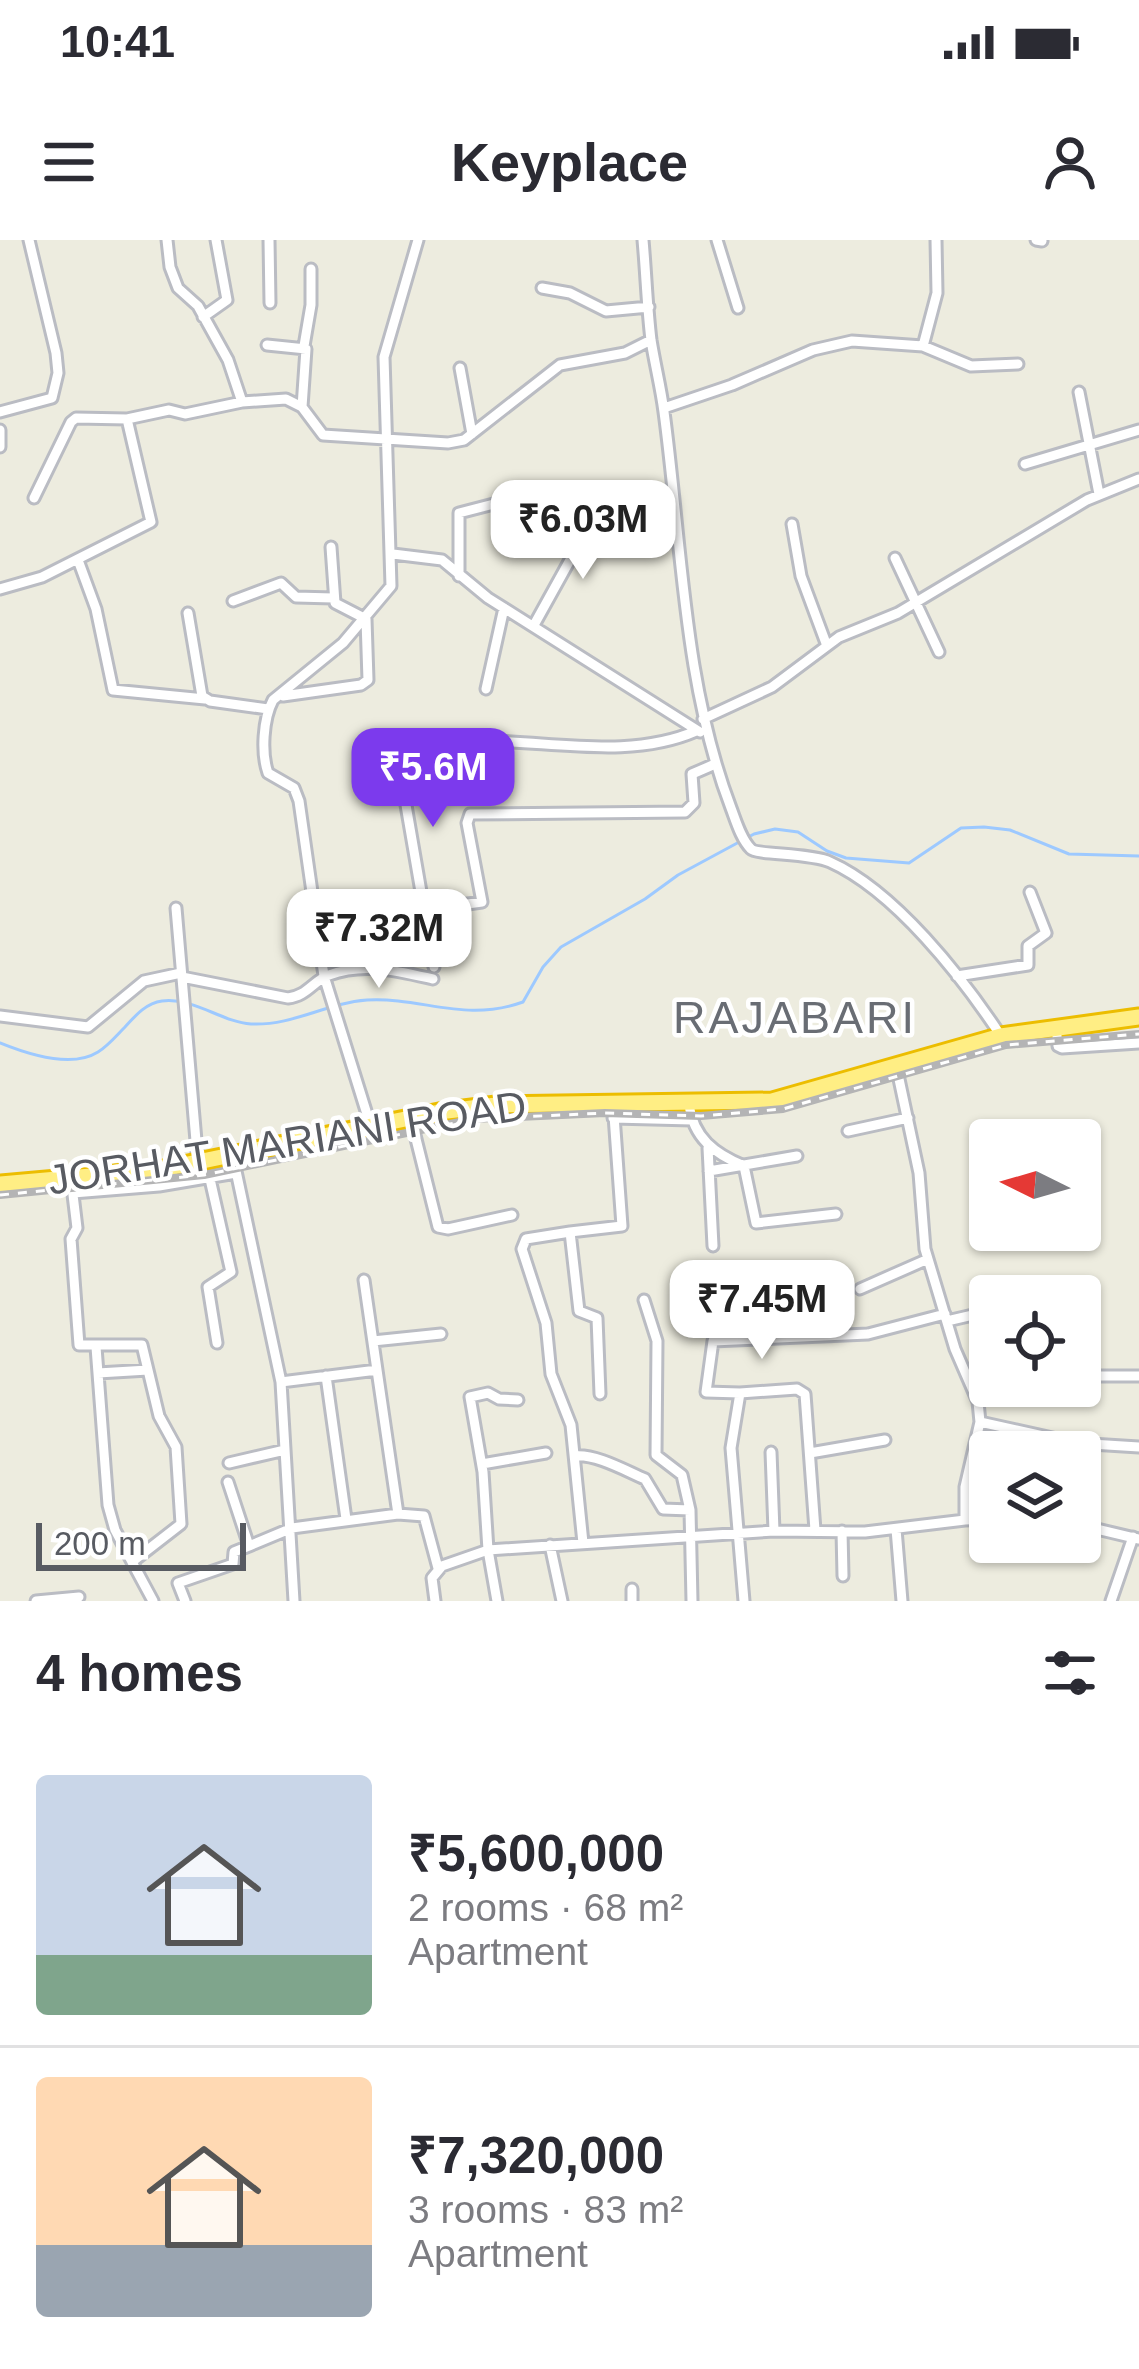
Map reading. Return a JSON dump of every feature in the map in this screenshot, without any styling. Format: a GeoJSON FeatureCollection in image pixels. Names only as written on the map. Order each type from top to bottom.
{"type":"FeatureCollection","features":[{"type":"Feature","properties":{"kind":"highway","name":"JORHAT MARIANI ROAD"},"geometry":{"type":"LineString","coordinates":[[0,1184],[72,1185],[198,1164],[235,1165],[371,1127],[496,1105],[690,1112],[772,1101],[1001,1036],[1139,1017]]}},
{"type":"Feature","properties":{"kind":"street"},"geometry":{"type":"LineString","coordinates":[[0,412],[48,400],[57,380],[56,353],[29,240]]}},
{"type":"Feature","properties":{"kind":"street"},"geometry":{"type":"LineString","coordinates":[[167,240],[178,288],[194,300],[228,360],[242,402]]}},
{"type":"Feature","properties":{"kind":"street"},"geometry":{"type":"LineString","coordinates":[[203,317],[227,300],[216,240]]}},
{"type":"Feature","properties":{"kind":"street"},"geometry":{"type":"LineString","coordinates":[[269,240],[270,303]]}},
{"type":"Feature","properties":{"kind":"street"},"geometry":{"type":"LineString","coordinates":[[371,1127],[327,990],[297,793],[272,777],[265,765],[268,710],[366,620],[392,586],[384,357],[418,240]]}},
{"type":"Feature","properties":{"kind":"street"},"geometry":{"type":"LineString","coordinates":[[644,240],[651,340],[664,408],[701,732],[740,830],[758,854],[814,856],[865,880],[957,976],[1001,1036]]}},
{"type":"Feature","properties":{"kind":"street"},"geometry":{"type":"LineString","coordinates":[[717,240],[738,308]]}},
{"type":"Feature","properties":{"kind":"street"},"geometry":{"type":"LineString","coordinates":[[923,346],[937,293],[936,240]]}},
{"type":"Feature","properties":{"kind":"street"},"geometry":{"type":"LineString","coordinates":[[302,407],[310,269]]}},
{"type":"Feature","properties":{"kind":"street"},"geometry":{"type":"LineString","coordinates":[[542,288],[570,293],[606,311],[649,307]]}},
{"type":"Feature","properties":{"kind":"street"},"geometry":{"type":"LineString","coordinates":[[34,498],[73,420],[128,419],[169,410],[185,414],[286,399],[302,407],[323,435],[448,443],[472,434],[560,365],[625,352],[651,340]]}},
{"type":"Feature","properties":{"kind":"street"},"geometry":{"type":"LineString","coordinates":[[664,408],[830,345],[869,340],[923,346],[971,366],[1018,364]]}},
{"type":"Feature","properties":{"kind":"street"},"geometry":{"type":"LineString","coordinates":[[267,345],[304,346]]}},
{"type":"Feature","properties":{"kind":"street"},"geometry":{"type":"LineString","coordinates":[[460,368],[472,434]]}},
{"type":"Feature","properties":{"kind":"street"},"geometry":{"type":"LineString","coordinates":[[1079,392],[1099,494]]}},
{"type":"Feature","properties":{"kind":"street"},"geometry":{"type":"LineString","coordinates":[[0,589],[78,560],[151,522],[128,419]]}},
{"type":"Feature","properties":{"kind":"street"},"geometry":{"type":"LineString","coordinates":[[0,430],[0,447]]}},
{"type":"Feature","properties":{"kind":"street"},"geometry":{"type":"LineString","coordinates":[[1025,464],[1139,430]]}},
{"type":"Feature","properties":{"kind":"street"},"geometry":{"type":"LineString","coordinates":[[703,719],[772,687],[838,637],[915,603],[1099,494],[1139,479]]}},
{"type":"Feature","properties":{"kind":"street"},"geometry":{"type":"LineString","coordinates":[[459,576],[459,513],[509,500]]}},
{"type":"Feature","properties":{"kind":"street"},"geometry":{"type":"LineString","coordinates":[[534,625],[571,560],[583,520]]}},
{"type":"Feature","properties":{"kind":"street"},"geometry":{"type":"LineString","coordinates":[[792,524],[800,576],[827,646]]}},
{"type":"Feature","properties":{"kind":"street"},"geometry":{"type":"LineString","coordinates":[[331,547],[333,598],[338,609],[366,620]]}},
{"type":"Feature","properties":{"kind":"street"},"geometry":{"type":"LineString","coordinates":[[392,554],[442,560],[504,608],[701,732]]}},
{"type":"Feature","properties":{"kind":"street"},"geometry":{"type":"LineString","coordinates":[[895,558],[939,652]]}},
{"type":"Feature","properties":{"kind":"street"},"geometry":{"type":"LineString","coordinates":[[78,560],[96,609],[113,690],[268,710]]}},
{"type":"Feature","properties":{"kind":"street"},"geometry":{"type":"LineString","coordinates":[[233,601],[278,583],[296,597],[333,598]]}},
{"type":"Feature","properties":{"kind":"street"},"geometry":{"type":"LineString","coordinates":[[486,689],[504,608]]}},
{"type":"Feature","properties":{"kind":"street"},"geometry":{"type":"LineString","coordinates":[[188,613],[205,699]]}},
{"type":"Feature","properties":{"kind":"street"},"geometry":{"type":"LineString","coordinates":[[278,697],[366,682],[366,620]]}},
{"type":"Feature","properties":{"kind":"street"},"geometry":{"type":"LineString","coordinates":[[0,1016],[88,1027],[144,981],[182,979],[288,998],[304,994],[324,976],[380,968],[434,973],[397,753],[452,744],[652,746],[701,732]]}},
{"type":"Feature","properties":{"kind":"street"},"geometry":{"type":"LineString","coordinates":[[317,925],[482,902],[467,823],[470,814],[686,812],[694,803],[692,774],[715,764]]}},
{"type":"Feature","properties":{"kind":"street"},"geometry":{"type":"LineString","coordinates":[[957,976],[1028,965],[1028,946],[1046,933],[1030,892]]}},
{"type":"Feature","properties":{"kind":"street"},"geometry":{"type":"LineString","coordinates":[[176,908],[198,1164]]}},
{"type":"Feature","properties":{"kind":"street"},"geometry":{"type":"LineString","coordinates":[[1056,1026],[1062,1048],[1139,1042]]}},
{"type":"Feature","properties":{"kind":"street"},"geometry":{"type":"LineString","coordinates":[[896,1065],[919,1173],[921,1229],[928,1259],[958,1358],[978,1402],[980,1422],[964,1487],[965,1520]]}},
{"type":"Feature","properties":{"kind":"street"},"geometry":{"type":"LineString","coordinates":[[583,1543],[570,1418],[551,1374],[546,1323],[522,1249],[526,1239],[622,1226],[613,1110]]}},
{"type":"Feature","properties":{"kind":"street"},"geometry":{"type":"LineString","coordinates":[[690,1112],[709,1148],[712,1246]]}},
{"type":"Feature","properties":{"kind":"street"},"geometry":{"type":"LineString","coordinates":[[848,1131],[908,1118]]}},
{"type":"Feature","properties":{"kind":"street"},"geometry":{"type":"LineString","coordinates":[[411,1119],[437,1227],[448,1229],[512,1215]]}},
{"type":"Feature","properties":{"kind":"street"},"geometry":{"type":"LineString","coordinates":[[709,1148],[744,1166]]}},
{"type":"Feature","properties":{"kind":"street"},"geometry":{"type":"LineString","coordinates":[[710,1171],[797,1156]]}},
{"type":"Feature","properties":{"kind":"street"},"geometry":{"type":"LineString","coordinates":[[131,1562],[177,1529],[183,1519],[176,1448],[161,1421],[139,1343],[81,1347],[77,1341],[71,1240],[77,1226],[72,1185],[210,1179],[235,1165],[281,1382],[294,1601]]}},
{"type":"Feature","properties":{"kind":"street"},"geometry":{"type":"LineString","coordinates":[[744,1166],[756,1223],[836,1214]]}},
{"type":"Feature","properties":{"kind":"street"},"geometry":{"type":"LineString","coordinates":[[210,1179],[232,1272],[208,1287],[218,1343]]}},
{"type":"Feature","properties":{"kind":"street"},"geometry":{"type":"LineString","coordinates":[[570,1232],[579,1310],[597,1318],[600,1394]]}},
{"type":"Feature","properties":{"kind":"street"},"geometry":{"type":"LineString","coordinates":[[860,1289],[928,1259]]}},
{"type":"Feature","properties":{"kind":"street"},"geometry":{"type":"LineString","coordinates":[[364,1280],[398,1514]]}},
{"type":"Feature","properties":{"kind":"street"},"geometry":{"type":"LineString","coordinates":[[644,1300],[657,1341],[656,1455],[680,1470],[690,1510],[692,1601]]}},
{"type":"Feature","properties":{"kind":"street"},"geometry":{"type":"LineString","coordinates":[[814,1530],[806,1401],[801,1390],[706,1392],[713,1341],[879,1333],[969,1314]]}},
{"type":"Feature","properties":{"kind":"street"},"geometry":{"type":"LineString","coordinates":[[373,1341],[441,1334]]}},
{"type":"Feature","properties":{"kind":"street"},"geometry":{"type":"LineString","coordinates":[[96,1347],[110,1514],[153,1601]]}},
{"type":"Feature","properties":{"kind":"street"},"geometry":{"type":"LineString","coordinates":[[98,1373],[148,1370]]}},
{"type":"Feature","properties":{"kind":"street"},"geometry":{"type":"LineString","coordinates":[[281,1382],[377,1370]]}},
{"type":"Feature","properties":{"kind":"street"},"geometry":{"type":"LineString","coordinates":[[326,1376],[346,1519]]}},
{"type":"Feature","properties":{"kind":"street"},"geometry":{"type":"LineString","coordinates":[[1101,1376],[1139,1376]]}},
{"type":"Feature","properties":{"kind":"street"},"geometry":{"type":"LineString","coordinates":[[497,1601],[471,1395],[488,1393],[518,1400]]}},
{"type":"Feature","properties":{"kind":"street"},"geometry":{"type":"LineString","coordinates":[[740,1393],[731,1438],[744,1601]]}},
{"type":"Feature","properties":{"kind":"street"},"geometry":{"type":"LineString","coordinates":[[980,1422],[1013,1431]]}},
{"type":"Feature","properties":{"kind":"street"},"geometry":{"type":"LineString","coordinates":[[810,1453],[885,1440]]}},
{"type":"Feature","properties":{"kind":"street"},"geometry":{"type":"LineString","coordinates":[[1101,1448],[1139,1447]]}},
{"type":"Feature","properties":{"kind":"street"},"geometry":{"type":"LineString","coordinates":[[229,1463],[285,1450]]}},
{"type":"Feature","properties":{"kind":"street"},"geometry":{"type":"LineString","coordinates":[[771,1452],[773,1531]]}},
{"type":"Feature","properties":{"kind":"street"},"geometry":{"type":"LineString","coordinates":[[482,1464],[546,1454]]}},
{"type":"Feature","properties":{"kind":"street"},"geometry":{"type":"LineString","coordinates":[[575,1456],[591,1455],[645,1479],[663,1509],[690,1510]]}},
{"type":"Feature","properties":{"kind":"street"},"geometry":{"type":"LineString","coordinates":[[228,1481],[250,1546]]}},
{"type":"Feature","properties":{"kind":"street"},"geometry":{"type":"LineString","coordinates":[[185,1601],[178,1583],[233,1564],[234,1552],[292,1528],[346,1519],[424,1516],[439,1568]]}},
{"type":"Feature","properties":{"kind":"street"},"geometry":{"type":"LineString","coordinates":[[435,1601],[432,1578],[439,1568],[488,1550],[773,1531],[896,1529],[969,1520]]}},
{"type":"Feature","properties":{"kind":"street"},"geometry":{"type":"LineString","coordinates":[[896,1529],[902,1601]]}},
{"type":"Feature","properties":{"kind":"street"},"geometry":{"type":"LineString","coordinates":[[1101,1530],[1136,1538],[1112,1601]]}},
{"type":"Feature","properties":{"kind":"street"},"geometry":{"type":"LineString","coordinates":[[842,1531],[843,1576]]}},
{"type":"Feature","properties":{"kind":"street"},"geometry":{"type":"LineString","coordinates":[[550,1545],[562,1601]]}},
{"type":"Feature","properties":{"kind":"street"},"geometry":{"type":"LineString","coordinates":[[39,1601],[79,1597]]}},
{"type":"Feature","properties":{"kind":"waterway"},"geometry":{"type":"LineString","coordinates":[[0,1043],[49,1058],[87,1057],[105,1047],[141,1011],[162,1001],[185,1003],[251,1024],[281,1022],[367,1000],[462,1010],[502,1008],[523,1002],[561,947],[678,875],[754,834],[775,829],[798,832],[846,858],[909,863],[961,828],[984,827],[1010,830],[1069,854],[1139,856]]}},
{"type":"Feature","properties":{"kind":"railway"},"geometry":{"type":"LineString","coordinates":[[0,1195],[204,1175],[474,1119],[605,1113],[701,1116],[783,1109],[1006,1045],[1139,1034]]}},
{"type":"Feature","properties":{"kind":"district","name":"RAJABARI"},"geometry":{"type":"Point","coordinates":[795,1017]}}]}
